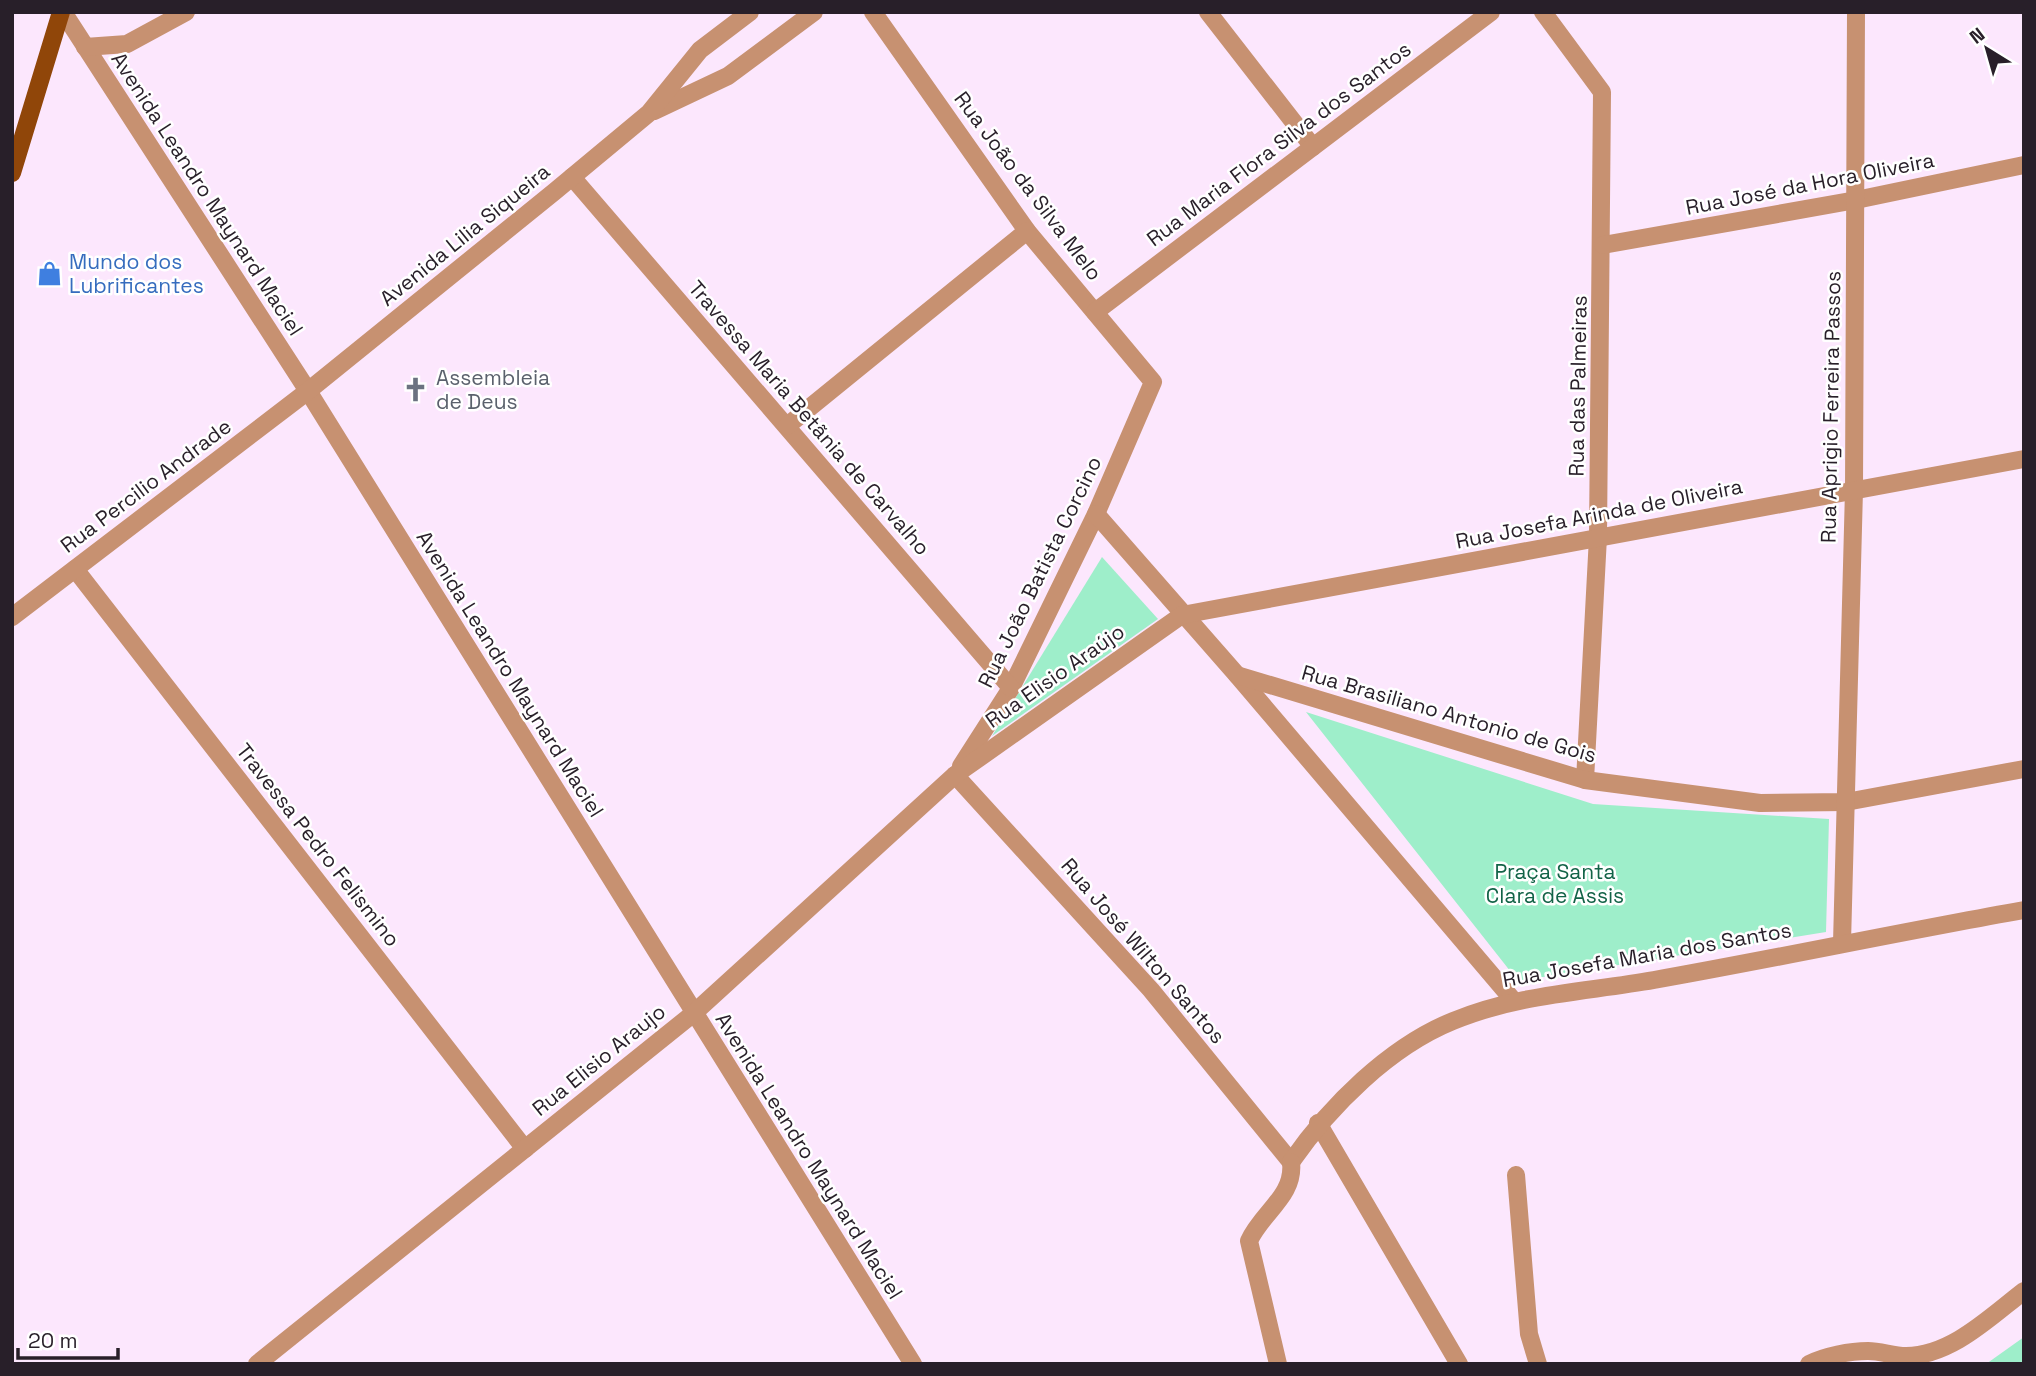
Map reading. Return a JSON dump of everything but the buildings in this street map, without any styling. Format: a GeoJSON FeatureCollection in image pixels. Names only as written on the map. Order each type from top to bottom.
{"type":"FeatureCollection","features":[{"type":"Feature","properties":{"kind":"main road"},"geometry":{"type":"LineString","coordinates":[[12,173],[62,12]]}},
{"type":"Feature","properties":{"kind":"street","name":"Avenida Leandro Maynard Maciel"},"geometry":{"type":"LineString","coordinates":[[62,12],[308,391],[913,1364]]}},
{"type":"Feature","properties":{"kind":"street"},"geometry":{"type":"LineString","coordinates":[[85,47],[127,44],[186,12]]}},
{"type":"Feature","properties":{"kind":"street","name":"Avenida Lilia Siqueira"},"geometry":{"type":"LineString","coordinates":[[308,391],[649,113],[700,50],[750,12]]}},
{"type":"Feature","properties":{"kind":"street","name":"Avenida Lilia Siqueira"},"geometry":{"type":"LineString","coordinates":[[649,113],[729,76],[814,12]]}},
{"type":"Feature","properties":{"kind":"street","name":"Rua João da Silva Melo"},"geometry":{"type":"LineString","coordinates":[[873,12],[1027,230],[1153,382]]}},
{"type":"Feature","properties":{"kind":"street"},"geometry":{"type":"LineString","coordinates":[[1208,12],[1313,147]]}},
{"type":"Feature","properties":{"kind":"street","name":"Rua Maria Flora Silva dos Santos"},"geometry":{"type":"LineString","coordinates":[[1095,312],[1491,12]]}},
{"type":"Feature","properties":{"kind":"street","name":"Rua das Palmeiras"},"geometry":{"type":"LineString","coordinates":[[1543,12],[1602,92],[1603,244],[1598,537],[1585,780]]}},
{"type":"Feature","properties":{"kind":"street","name":"Rua Aprigio Ferreira Passos"},"geometry":{"type":"LineString","coordinates":[[1842,943],[1854,490],[1857,12]]}},
{"type":"Feature","properties":{"kind":"street","name":"Rua José da Hora Oliveira"},"geometry":{"type":"LineString","coordinates":[[1603,244],[1856,200],[2024,165]]}},
{"type":"Feature","properties":{"kind":"street","name":"Travessa Maria Betãnia de Carvalho"},"geometry":{"type":"LineString","coordinates":[[572,177],[1012,688]]}},
{"type":"Feature","properties":{"kind":"street"},"geometry":{"type":"LineString","coordinates":[[788,426],[1027,230]]}},
{"type":"Feature","properties":{"kind":"street","name":"Rua João Batista Corcino"},"geometry":{"type":"LineString","coordinates":[[955,775],[1012,688],[1096,514],[1153,382]]}},
{"type":"Feature","properties":{"kind":"street","name":"Rua Percilio Andrade"},"geometry":{"type":"LineString","coordinates":[[12,617],[308,391]]}},
{"type":"Feature","properties":{"kind":"street","name":"Rua Josefa Arinda de Oliveira"},"geometry":{"type":"LineString","coordinates":[[1182,615],[2024,459]]}},
{"type":"Feature","properties":{"kind":"street"},"geometry":{"type":"LineString","coordinates":[[1096,514],[1237,675],[1513,1000]]}},
{"type":"Feature","properties":{"kind":"street","name":"Travessa Pedro Felismino"},"geometry":{"type":"LineString","coordinates":[[75,569],[525,1149]]}},
{"type":"Feature","properties":{"kind":"street","name":"Rua Elisio Araújo"},"geometry":{"type":"LineString","coordinates":[[955,775],[1182,615]]}},
{"type":"Feature","properties":{"kind":"street","name":"Rua Brasiliano Antonio de Gois"},"geometry":{"type":"LineString","coordinates":[[1237,675],[1585,780],[1760,803],[1846,802],[2024,769]]}},
{"type":"Feature","properties":{"kind":"street","name":"Rua Elisio Araujo"},"geometry":{"type":"LineString","coordinates":[[257,1364],[694,1013],[955,775]]}},
{"type":"Feature","properties":{"kind":"street","name":"Rua José Wilton Santos"},"geometry":{"type":"LineString","coordinates":[[955,775],[1151,990],[1291,1162]]}},
{"type":"Feature","properties":{"kind":"street","name":"Rua Josefa Maria dos Santos"},"geometry":{"type":"LineString","coordinates":[[1291,1162],[1318,1123],[1354,1088],[1405,1049],[1451,1021],[1513,1000],[1653,980],[2024,910]]}},
{"type":"Feature","properties":{"kind":"street"},"geometry":{"type":"LineString","coordinates":[[1318,1123],[1459,1364]]}},
{"type":"Feature","properties":{"kind":"street"},"geometry":{"type":"LineString","coordinates":[[1278,1364],[1249,1241],[1255,1227],[1288,1188],[1293,1177],[1291,1162]]}},
{"type":"Feature","properties":{"kind":"street"},"geometry":{"type":"LineString","coordinates":[[1516,1175],[1529,1334],[1538,1364]]}},
{"type":"Feature","properties":{"kind":"street"},"geometry":{"type":"LineString","coordinates":[[1810,1364],[1818,1359],[1867,1351],[1906,1356],[1933,1352],[1963,1337],[2024,1291]]}},
{"type":"Feature","properties":{"kind":"green space"},"geometry":{"type":"Polygon","coordinates":[[[1102,557],[1158,619],[992,736],[1102,557]]]}},
{"type":"Feature","properties":{"kind":"green space","name":"Praça Santa Clara de Assis"},"geometry":{"type":"Polygon","coordinates":[[[1306,712],[1593,804],[1829,819],[1826,932],[1518,981],[1306,712]]]}},
{"type":"Feature","properties":{"kind":"green space"},"geometry":{"type":"Polygon","coordinates":[[[2024,1337],[2024,1364],[1986,1364],[2024,1337]]]}},
{"type":"Feature","properties":{"kind":"place","name":"Mundo dos Lubrificantes"},"geometry":{"type":"Point","coordinates":[49,274]}},
{"type":"Feature","properties":{"kind":"place","name":"Assembleia de Deus"},"geometry":{"type":"Point","coordinates":[416,390]}}]}
